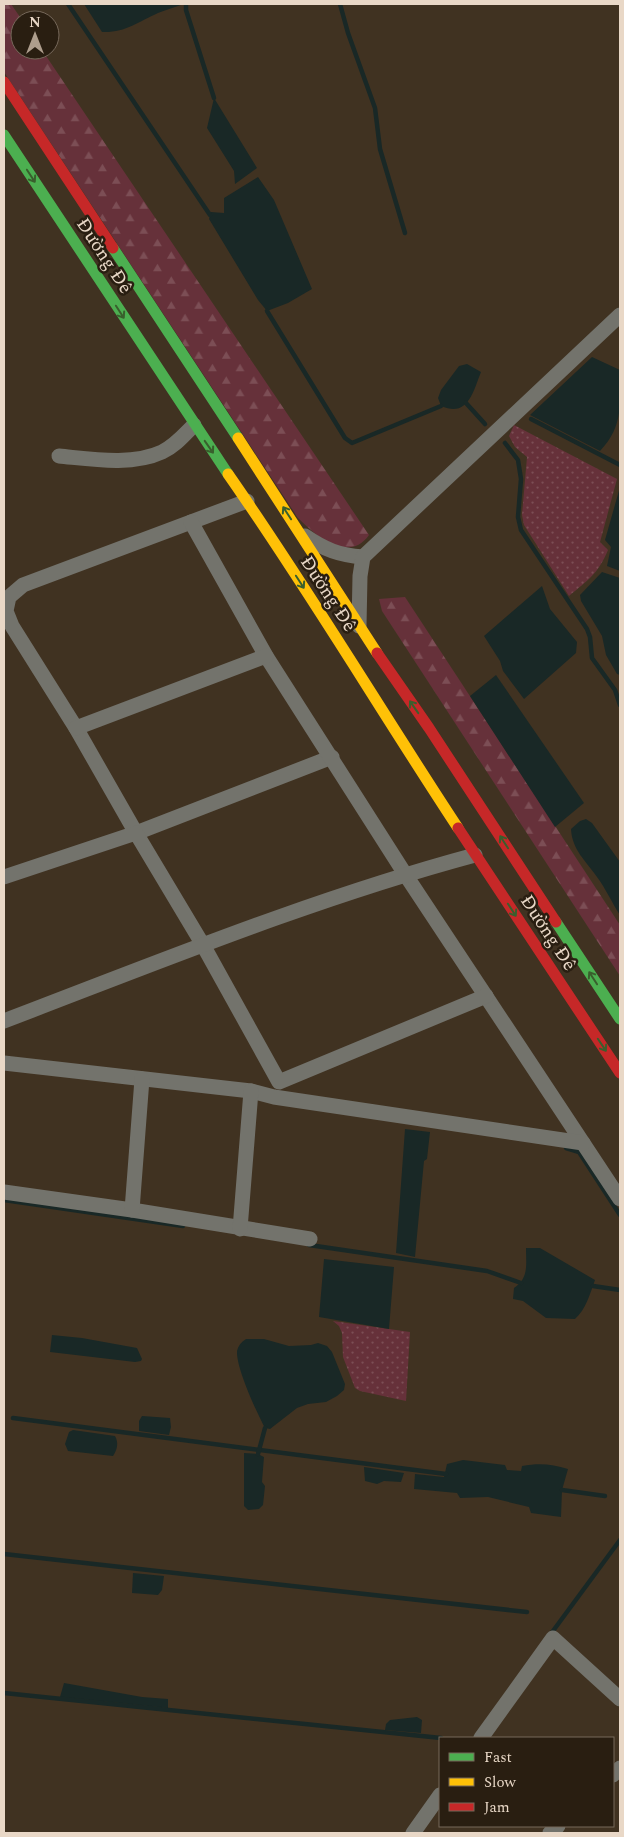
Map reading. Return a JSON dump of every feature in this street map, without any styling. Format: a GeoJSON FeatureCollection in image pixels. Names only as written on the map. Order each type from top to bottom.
{"type":"FeatureCollection","features":[{"type":"Feature","properties":{"kind":"street","name":"Đường Đê"},"geometry":{"type":"LineString","coordinates":[[4,82],[300,532],[359,627],[429,728],[620,1019]]}},
{"type":"Feature","properties":{"kind":"street","name":"Đường Đê"},"geometry":{"type":"LineString","coordinates":[[4,135],[194,425],[247,501],[475,855],[620,1073]]}},
{"type":"Feature","properties":{"kind":"street"},"geometry":{"type":"LineString","coordinates":[[359,627],[360,576],[364,557],[620,315]]}},
{"type":"Feature","properties":{"kind":"street"},"geometry":{"type":"LineString","coordinates":[[59,456],[122,460],[142,458],[162,452],[177,442],[194,425]]}},
{"type":"Feature","properties":{"kind":"street"},"geometry":{"type":"LineString","coordinates":[[247,501],[23,585],[9,597],[6,611],[12,626],[76,728],[203,945],[277,1089]]}},
{"type":"Feature","properties":{"kind":"street"},"geometry":{"type":"LineString","coordinates":[[191,522],[266,656],[405,874],[620,1199]]}},
{"type":"Feature","properties":{"kind":"street"},"geometry":{"type":"LineString","coordinates":[[300,532],[318,545],[342,555],[364,557]]}},
{"type":"Feature","properties":{"kind":"street"},"geometry":{"type":"LineString","coordinates":[[76,728],[266,656]]}},
{"type":"Feature","properties":{"kind":"street"},"geometry":{"type":"LineString","coordinates":[[429,728],[446,773]]}},
{"type":"Feature","properties":{"kind":"street"},"geometry":{"type":"LineString","coordinates":[[4,877],[136,833],[332,757]]}},
{"type":"Feature","properties":{"kind":"street"},"geometry":{"type":"LineString","coordinates":[[4,1021],[203,945],[405,874],[475,855],[459,809]]}},
{"type":"Feature","properties":{"kind":"street"},"geometry":{"type":"LineString","coordinates":[[277,1089],[486,996]]}},
{"type":"Feature","properties":{"kind":"street"},"geometry":{"type":"LineString","coordinates":[[4,1063],[251,1092],[277,1089],[582,1143]]}},
{"type":"Feature","properties":{"kind":"street"},"geometry":{"type":"LineString","coordinates":[[132,1210],[142,1079]]}},
{"type":"Feature","properties":{"kind":"street"},"geometry":{"type":"LineString","coordinates":[[240,1229],[251,1092]]}},
{"type":"Feature","properties":{"kind":"street"},"geometry":{"type":"LineString","coordinates":[[4,1192],[132,1210],[310,1239]]}},
{"type":"Feature","properties":{"kind":"street"},"geometry":{"type":"LineString","coordinates":[[482,1737],[553,1638],[620,1699]]}},
{"type":"Feature","properties":{"kind":"street"},"geometry":{"type":"LineString","coordinates":[[413,1833],[439,1796]]}},
{"type":"Feature","properties":{"kind":"green space"},"geometry":{"type":"Polygon","coordinates":[[[4,4],[11,4],[15,10],[10,10],[10,60],[49,60],[369,535],[361,543],[352,547],[332,544],[298,518],[4,72],[4,4]]]}},
{"type":"Feature","properties":{"kind":"green space"},"geometry":{"type":"Polygon","coordinates":[[[514,425],[617,479],[600,542],[608,550],[596,571],[569,596],[524,525],[522,515],[527,457],[515,447],[509,436],[514,425]]]}},
{"type":"Feature","properties":{"kind":"green space"},"geometry":{"type":"Polygon","coordinates":[[[405,597],[620,925],[620,976],[382,611],[379,599],[405,597]]]}},
{"type":"Feature","properties":{"kind":"green space"},"geometry":{"type":"Polygon","coordinates":[[[333,1321],[410,1332],[406,1401],[360,1391],[355,1388],[343,1357],[342,1333],[339,1326],[333,1321]]]}},
{"type":"Feature","properties":{"kind":"shaded area"},"geometry":{"type":"Polygon","coordinates":[[[84,4],[181,5],[158,13],[125,29],[102,32],[84,4]]]}},
{"type":"Feature","properties":{"kind":"shaded area"},"geometry":{"type":"Polygon","coordinates":[[[214,98],[257,168],[235,184],[234,171],[207,128],[214,98]]]}},
{"type":"Feature","properties":{"kind":"shaded area"},"geometry":{"type":"Polygon","coordinates":[[[258,177],[274,200],[312,289],[288,303],[267,311],[258,300],[209,219],[211,212],[224,213],[224,198],[258,177]]]}},
{"type":"Feature","properties":{"kind":"shaded area"},"geometry":{"type":"Polygon","coordinates":[[[592,357],[620,370],[620,404],[617,423],[608,442],[600,451],[530,415],[592,357]]]}},
{"type":"Feature","properties":{"kind":"shaded area"},"geometry":{"type":"Polygon","coordinates":[[[467,364],[481,372],[472,395],[458,409],[441,406],[438,398],[441,390],[459,366],[467,364]]]}},
{"type":"Feature","properties":{"kind":"shaded area"},"geometry":{"type":"Polygon","coordinates":[[[620,487],[620,571],[607,566],[611,547],[605,540],[620,487]]]}},
{"type":"Feature","properties":{"kind":"shaded area"},"geometry":{"type":"Polygon","coordinates":[[[602,572],[620,578],[620,675],[617,674],[606,655],[602,636],[581,601],[580,595],[602,572]]]}},
{"type":"Feature","properties":{"kind":"shaded area"},"geometry":{"type":"Polygon","coordinates":[[[542,586],[550,609],[577,642],[576,653],[524,699],[503,671],[500,661],[484,636],[542,586]]]}},
{"type":"Feature","properties":{"kind":"shaded area"},"geometry":{"type":"Polygon","coordinates":[[[496,675],[584,803],[555,827],[470,696],[496,675]]]}},
{"type":"Feature","properties":{"kind":"shaded area"},"geometry":{"type":"Polygon","coordinates":[[[586,819],[592,823],[620,862],[620,915],[574,843],[571,829],[580,821],[586,819]]]}},
{"type":"Feature","properties":{"kind":"shaded area"},"geometry":{"type":"Polygon","coordinates":[[[405,1129],[430,1132],[427,1159],[424,1161],[415,1257],[396,1253],[405,1129]]]}},
{"type":"Feature","properties":{"kind":"shaded area"},"geometry":{"type":"Polygon","coordinates":[[[526,1248],[540,1248],[595,1280],[585,1306],[575,1319],[546,1318],[523,1301],[513,1299],[514,1288],[522,1280],[526,1271],[526,1248]]]}},
{"type":"Feature","properties":{"kind":"shaded area"},"geometry":{"type":"Polygon","coordinates":[[[324,1259],[394,1267],[389,1329],[319,1317],[324,1259]]]}},
{"type":"Feature","properties":{"kind":"shaded area"},"geometry":{"type":"Polygon","coordinates":[[[52,1335],[82,1338],[137,1348],[142,1359],[135,1362],[50,1352],[52,1335]]]}},
{"type":"Feature","properties":{"kind":"shaded area"},"geometry":{"type":"Polygon","coordinates":[[[246,1339],[264,1339],[289,1346],[318,1343],[327,1346],[332,1352],[345,1384],[344,1390],[326,1402],[308,1404],[297,1408],[270,1429],[265,1428],[248,1390],[238,1359],[238,1347],[246,1339]]]}},
{"type":"Feature","properties":{"kind":"shaded area"},"geometry":{"type":"Polygon","coordinates":[[[142,1416],[170,1418],[171,1427],[169,1435],[139,1431],[139,1421],[142,1416]]]}},
{"type":"Feature","properties":{"kind":"shaded area"},"geometry":{"type":"Polygon","coordinates":[[[73,1430],[115,1436],[117,1441],[116,1451],[113,1456],[68,1451],[65,1444],[69,1432],[73,1430]]]}},
{"type":"Feature","properties":{"kind":"shaded area"},"geometry":{"type":"Polygon","coordinates":[[[244,1453],[258,1454],[264,1457],[262,1482],[265,1486],[263,1505],[259,1509],[248,1510],[244,1506],[244,1453]]]}},
{"type":"Feature","properties":{"kind":"shaded area"},"geometry":{"type":"Polygon","coordinates":[[[463,1460],[505,1465],[507,1470],[521,1471],[522,1466],[540,1464],[568,1469],[562,1490],[561,1517],[531,1513],[529,1507],[488,1497],[460,1498],[457,1493],[414,1489],[415,1474],[444,1477],[447,1464],[463,1460]]]}},
{"type":"Feature","properties":{"kind":"shaded area"},"geometry":{"type":"Polygon","coordinates":[[[364,1467],[404,1473],[401,1482],[384,1481],[377,1484],[365,1481],[364,1467]]]}},
{"type":"Feature","properties":{"kind":"shaded area"},"geometry":{"type":"Polygon","coordinates":[[[133,1573],[164,1576],[162,1590],[158,1595],[132,1593],[133,1573]]]}},
{"type":"Feature","properties":{"kind":"shaded area"},"geometry":{"type":"Polygon","coordinates":[[[64,1683],[142,1697],[168,1699],[168,1708],[60,1697],[64,1683]]]}},
{"type":"Feature","properties":{"kind":"shaded area"},"geometry":{"type":"Polygon","coordinates":[[[417,1717],[422,1720],[421,1733],[385,1730],[386,1724],[390,1720],[417,1717]]]}},
{"type":"Feature","properties":{"kind":"waterway"},"geometry":{"type":"LineString","coordinates":[[68,4],[210,215]]}},
{"type":"Feature","properties":{"kind":"waterway"},"geometry":{"type":"LineString","coordinates":[[186,4],[186,10],[214,98]]}},
{"type":"Feature","properties":{"kind":"waterway"},"geometry":{"type":"LineString","coordinates":[[340,4],[348,33],[375,108],[380,149],[405,233]]}},
{"type":"Feature","properties":{"kind":"waterway"},"geometry":{"type":"LineString","coordinates":[[267,311],[345,438],[352,443],[441,406]]}},
{"type":"Feature","properties":{"kind":"waterway"},"geometry":{"type":"LineString","coordinates":[[466,403],[485,424]]}},
{"type":"Feature","properties":{"kind":"waterway"},"geometry":{"type":"LineString","coordinates":[[531,419],[620,465]]}},
{"type":"Feature","properties":{"kind":"waterway"},"geometry":{"type":"LineString","coordinates":[[505,443],[518,460],[521,479],[518,517],[521,530],[587,629],[590,637],[592,658],[615,690],[620,705]]}},
{"type":"Feature","properties":{"kind":"waterway"},"geometry":{"type":"LineString","coordinates":[[566,1148],[579,1152],[620,1215]]}},
{"type":"Feature","properties":{"kind":"waterway"},"geometry":{"type":"LineString","coordinates":[[4,1200],[183,1226]]}},
{"type":"Feature","properties":{"kind":"waterway"},"geometry":{"type":"LineString","coordinates":[[309,1245],[487,1271],[521,1283]]}},
{"type":"Feature","properties":{"kind":"waterway"},"geometry":{"type":"LineString","coordinates":[[593,1286],[620,1290]]}},
{"type":"Feature","properties":{"kind":"waterway"},"geometry":{"type":"LineString","coordinates":[[13,1418],[446,1474]]}},
{"type":"Feature","properties":{"kind":"waterway"},"geometry":{"type":"LineString","coordinates":[[258,1454],[265,1428]]}},
{"type":"Feature","properties":{"kind":"waterway"},"geometry":{"type":"LineString","coordinates":[[562,1490],[605,1496]]}},
{"type":"Feature","properties":{"kind":"waterway"},"geometry":{"type":"LineString","coordinates":[[550,1635],[620,1540]]}},
{"type":"Feature","properties":{"kind":"waterway"},"geometry":{"type":"LineString","coordinates":[[4,1554],[527,1612]]}},
{"type":"Feature","properties":{"kind":"waterway"},"geometry":{"type":"LineString","coordinates":[[4,1693],[439,1738]]}},
{"type":"Feature","properties":{"kind":"traffic: fast"},"geometry":{"type":"LineString","coordinates":[[4,135],[228,474]]}},
{"type":"Feature","properties":{"kind":"traffic: fast"},"geometry":{"type":"LineString","coordinates":[[113,248],[238,438]]}},
{"type":"Feature","properties":{"kind":"traffic: fast"},"geometry":{"type":"LineString","coordinates":[[556,922],[620,1019]]}},
{"type":"Feature","properties":{"kind":"traffic: slow"},"geometry":{"type":"LineString","coordinates":[[238,438],[377,653]]}},
{"type":"Feature","properties":{"kind":"traffic: slow"},"geometry":{"type":"LineString","coordinates":[[228,474],[287,562],[458,828]]}},
{"type":"Feature","properties":{"kind":"traffic: jam"},"geometry":{"type":"LineString","coordinates":[[4,82],[113,248]]}},
{"type":"Feature","properties":{"kind":"traffic: jam"},"geometry":{"type":"LineString","coordinates":[[377,653],[429,728],[556,922]]}},
{"type":"Feature","properties":{"kind":"traffic: jam"},"geometry":{"type":"LineString","coordinates":[[458,828],[620,1073]]}}]}
